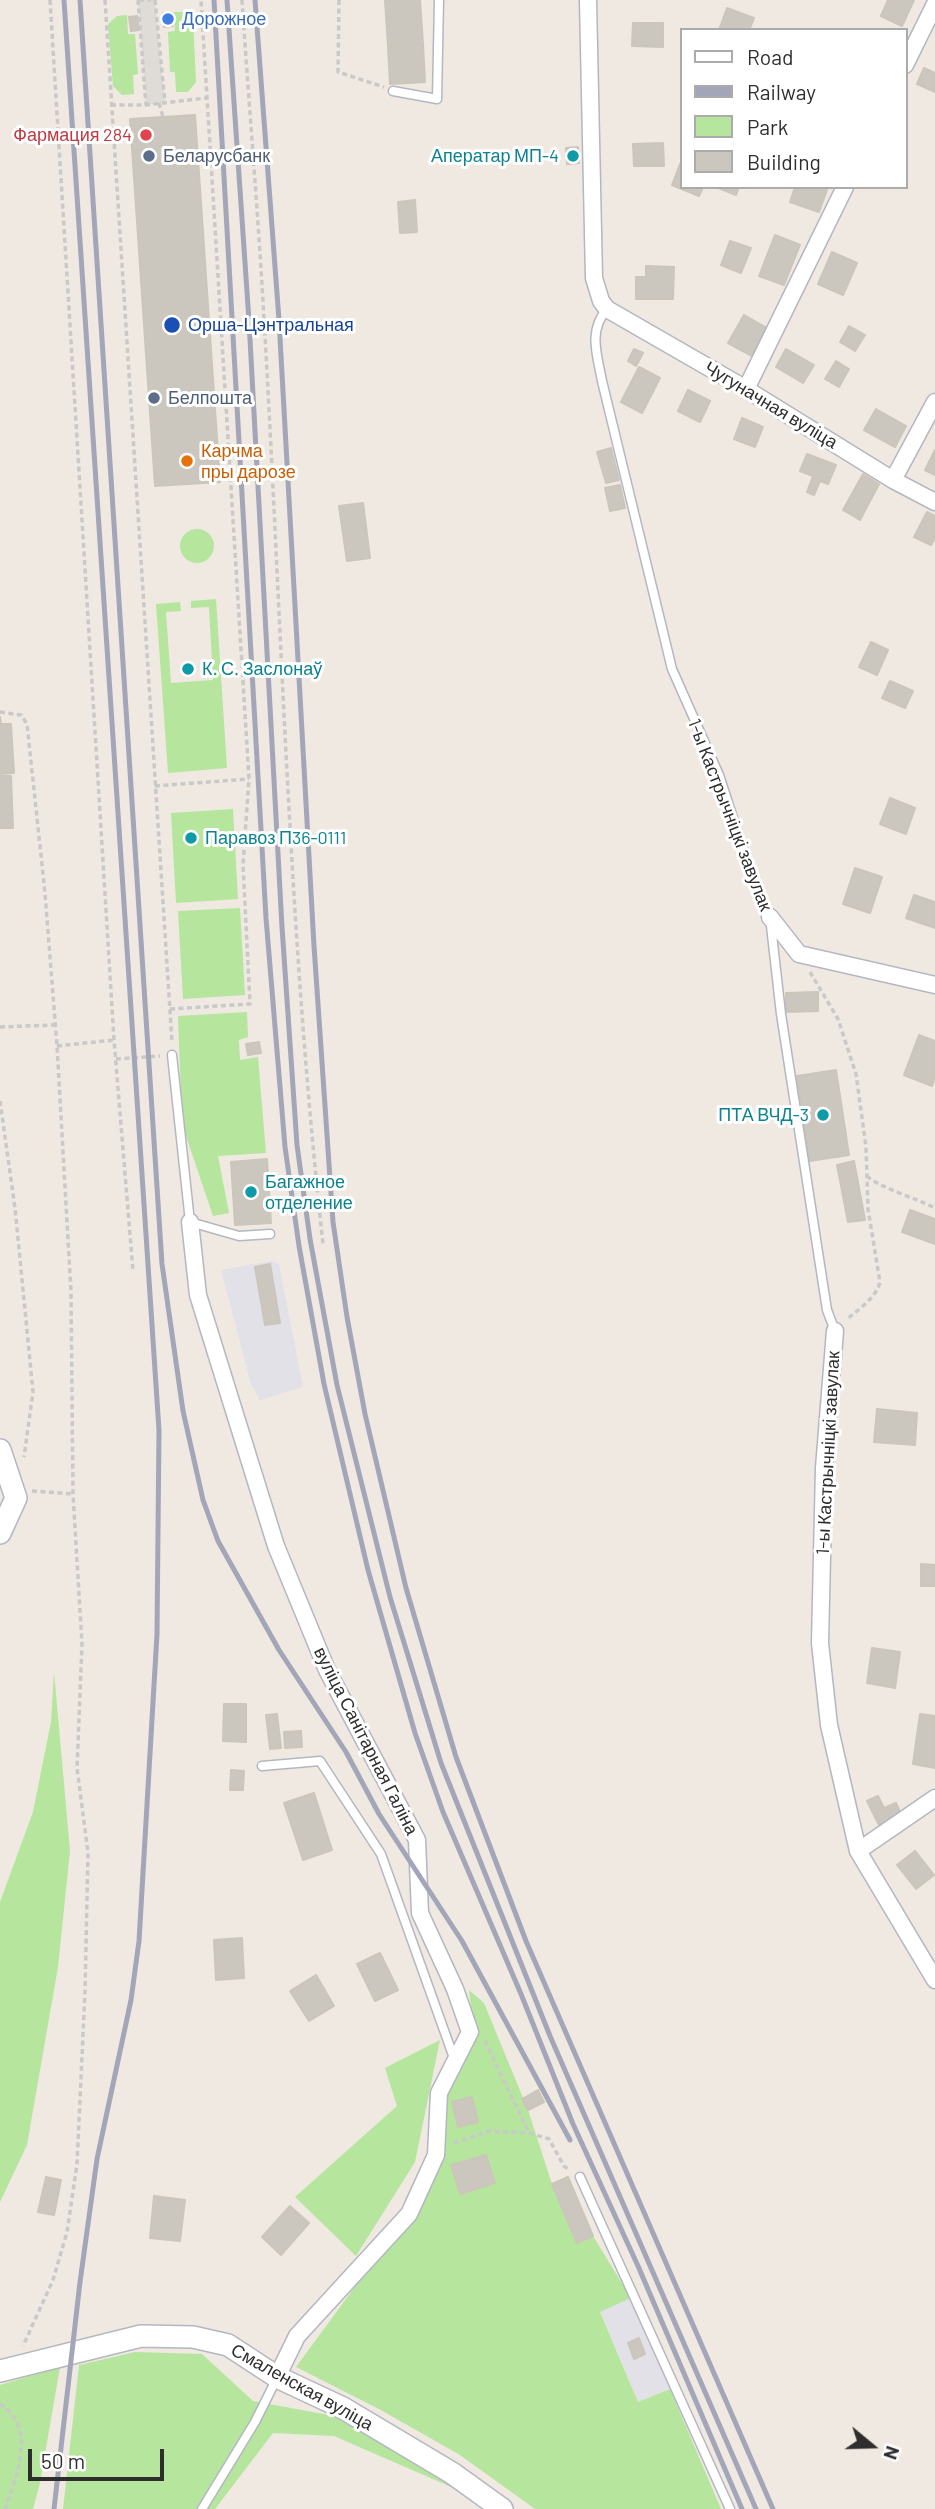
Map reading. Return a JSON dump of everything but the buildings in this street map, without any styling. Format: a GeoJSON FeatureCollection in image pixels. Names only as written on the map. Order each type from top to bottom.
{"type":"FeatureCollection","features":[{"type":"Feature","properties":{"kind":"street"},"geometry":{"type":"LineString","coordinates":[[587,0],[593,278],[600,301],[607,309]]}},
{"type":"Feature","properties":{"kind":"street"},"geometry":{"type":"LineString","coordinates":[[907,61],[935,4]]}},
{"type":"Feature","properties":{"kind":"street"},"geometry":{"type":"LineString","coordinates":[[746,389],[844,189]]}},
{"type":"Feature","properties":{"kind":"street","name":"Чугуначная вуліца"},"geometry":{"type":"LineString","coordinates":[[607,309],[746,389],[893,480],[935,502]]}},
{"type":"Feature","properties":{"kind":"street"},"geometry":{"type":"LineString","coordinates":[[893,480],[935,402]]}},
{"type":"Feature","properties":{"kind":"street"},"geometry":{"type":"LineString","coordinates":[[770,917],[799,954],[935,985]]}},
{"type":"Feature","properties":{"kind":"street","name":"вуліца Санітарная Галіна"},"geometry":{"type":"LineString","coordinates":[[190,1222],[198,1294],[276,1546],[327,1670],[417,1840],[419,1913],[455,1989],[466,2020]]}},
{"type":"Feature","properties":{"kind":"street","name":"1-ы Кастрычніцкі завулак"},"geometry":{"type":"LineString","coordinates":[[835,1331],[824,1468],[820,1643],[829,1725],[858,1851],[935,1980]]}},
{"type":"Feature","properties":{"kind":"street"},"geometry":{"type":"LineString","coordinates":[[0,1450],[16,1498],[0,1533]]}},
{"type":"Feature","properties":{"kind":"street"},"geometry":{"type":"LineString","coordinates":[[858,1851],[935,1798]]}},
{"type":"Feature","properties":{"kind":"street"},"geometry":{"type":"LineString","coordinates":[[277,2377],[297,2336],[409,2214],[436,2152],[439,2093],[470,2032],[466,2020]]}},
{"type":"Feature","properties":{"kind":"street","name":"Смаленская вуліца"},"geometry":{"type":"LineString","coordinates":[[7,2368],[141,2336],[192,2337],[228,2345],[277,2377],[343,2408],[452,2473],[502,2509]]}},
{"type":"Feature","properties":{"kind":"lane"},"geometry":{"type":"LineString","coordinates":[[393,91],[437,99],[439,0]]}},
{"type":"Feature","properties":{"kind":"lane","name":"1-ы Кастрычніцкі завулак"},"geometry":{"type":"LineString","coordinates":[[607,309],[596,325],[594,337],[672,669],[719,775],[760,901],[770,917],[781,1014],[827,1310],[835,1331]]}},
{"type":"Feature","properties":{"kind":"lane"},"geometry":{"type":"LineString","coordinates":[[172,1055],[190,1222],[239,1236],[270,1234]]}},
{"type":"Feature","properties":{"kind":"lane"},"geometry":{"type":"LineString","coordinates":[[262,1766],[320,1761],[381,1854],[455,2061]]}},
{"type":"Feature","properties":{"kind":"lane"},"geometry":{"type":"LineString","coordinates":[[580,2177],[730,2509]]}},
{"type":"Feature","properties":{"kind":"lane"},"geometry":{"type":"LineString","coordinates":[[202,2509],[255,2423],[277,2377]]}},
{"type":"Feature","properties":{"kind":"path"},"geometry":{"type":"LineString","coordinates":[[50,0],[114,1040],[133,1271]]}},
{"type":"Feature","properties":{"kind":"path"},"geometry":{"type":"LineString","coordinates":[[104,0],[172,1055],[116,1059]]}},
{"type":"Feature","properties":{"kind":"path"},"geometry":{"type":"LineString","coordinates":[[146,105],[138,0],[153,0],[165,103]]}},
{"type":"Feature","properties":{"kind":"path"},"geometry":{"type":"LineString","coordinates":[[170,1009],[250,1004],[243,864],[249,779],[201,0]]}},
{"type":"Feature","properties":{"kind":"path"},"geometry":{"type":"LineString","coordinates":[[242,0],[264,318],[285,763],[310,1125],[323,1244]]}},
{"type":"Feature","properties":{"kind":"path"},"geometry":{"type":"LineString","coordinates":[[339,0],[338,72],[393,91]]}},
{"type":"Feature","properties":{"kind":"path"},"geometry":{"type":"LineString","coordinates":[[111,105],[146,105],[206,98]]}},
{"type":"Feature","properties":{"kind":"path"},"geometry":{"type":"LineString","coordinates":[[159,103],[163,117]]}},
{"type":"Feature","properties":{"kind":"path"},"geometry":{"type":"LineString","coordinates":[[0,712],[21,715],[27,723],[45,892],[57,1046],[71,1292],[73,1494],[82,1644],[77,1768],[88,1853],[77,2164],[67,2232],[53,2280],[7,2368]]}},
{"type":"Feature","properties":{"kind":"path"},"geometry":{"type":"LineString","coordinates":[[155,786],[249,779]]}},
{"type":"Feature","properties":{"kind":"path"},"geometry":{"type":"LineString","coordinates":[[799,954],[838,1019],[856,1074],[866,1147],[866,1174],[879,1286],[871,1298],[835,1331]]}},
{"type":"Feature","properties":{"kind":"path"},"geometry":{"type":"LineString","coordinates":[[0,1027],[55,1025]]}},
{"type":"Feature","properties":{"kind":"path"},"geometry":{"type":"LineString","coordinates":[[57,1046],[114,1040]]}},
{"type":"Feature","properties":{"kind":"path"},"geometry":{"type":"LineString","coordinates":[[0,1101],[15,1208],[33,1392],[23,1463]]}},
{"type":"Feature","properties":{"kind":"path"},"geometry":{"type":"LineString","coordinates":[[866,1174],[873,1183],[935,1208]]}},
{"type":"Feature","properties":{"kind":"path"},"geometry":{"type":"LineString","coordinates":[[13,1488],[73,1494]]}},
{"type":"Feature","properties":{"kind":"path"},"geometry":{"type":"LineString","coordinates":[[466,2020],[483,2037],[529,2133]]}},
{"type":"Feature","properties":{"kind":"path"},"geometry":{"type":"LineString","coordinates":[[436,2152],[490,2131],[529,2133],[549,2139],[564,2166],[580,2177]]}},
{"type":"Feature","properties":{"kind":"path"},"geometry":{"type":"LineString","coordinates":[[0,2404],[9,2410],[21,2431],[20,2461],[5,2509]]}},
{"type":"Feature","properties":{"kind":"shaded area"},"geometry":{"type":"Polygon","coordinates":[[[138,0],[155,0],[165,103],[146,105],[138,0]]]}},
{"type":"Feature","properties":{"kind":"shaded area"},"geometry":{"type":"Polygon","coordinates":[[[272,1261],[279,1264],[303,1387],[260,1400],[251,1384],[221,1270],[272,1261]]]}},
{"type":"Feature","properties":{"kind":"shaded area"},"geometry":{"type":"Polygon","coordinates":[[[631,2298],[670,2389],[638,2402],[600,2311],[631,2298]]]}},
{"type":"Feature","properties":{"kind":"green space"},"geometry":{"type":"Polygon","coordinates":[[[174,12],[184,12],[193,19],[196,82],[188,92],[176,92],[175,72],[170,72],[168,32],[175,31],[174,12]]]}},
{"type":"Feature","properties":{"kind":"green space"},"geometry":{"type":"Polygon","coordinates":[[[127,15],[128,34],[135,34],[138,74],[133,75],[134,94],[122,95],[113,86],[108,24],[117,16],[127,15]]]}},
{"type":"Feature","properties":{"kind":"green space"},"geometry":{"type":"Polygon","coordinates":[[[197,529],[209,534],[214,546],[209,558],[197,563],[185,558],[180,546],[185,534],[197,529]]]}},
{"type":"Feature","properties":{"kind":"green space"},"geometry":{"type":"Polygon","coordinates":[[[216,599],[227,768],[168,773],[156,604],[180,602],[181,611],[166,612],[171,683],[213,680],[209,607],[191,608],[191,601],[216,599]]]}},
{"type":"Feature","properties":{"kind":"green space"},"geometry":{"type":"Polygon","coordinates":[[[233,809],[238,899],[176,903],[171,813],[233,809]]]}},
{"type":"Feature","properties":{"kind":"green space"},"geometry":{"type":"Polygon","coordinates":[[[240,908],[245,995],[183,999],[178,911],[240,908]]]}},
{"type":"Feature","properties":{"kind":"green space"},"geometry":{"type":"Polygon","coordinates":[[[247,1012],[248,1037],[239,1040],[240,1060],[258,1057],[266,1153],[218,1156],[229,1213],[213,1216],[182,1124],[178,1016],[247,1012]]]}},
{"type":"Feature","properties":{"kind":"green space"},"geometry":{"type":"Polygon","coordinates":[[[54,1672],[70,1851],[58,1967],[27,2145],[0,2202],[0,1902],[33,1812],[51,1722],[54,1672]]]}},
{"type":"Feature","properties":{"kind":"green space"},"geometry":{"type":"Polygon","coordinates":[[[469,1990],[484,2003],[528,2110],[552,2184],[577,2242],[593,2236],[631,2298],[600,2312],[638,2402],[670,2389],[721,2509],[535,2509],[460,2455],[379,2409],[296,2367],[365,2273],[417,2218],[441,2162],[445,2093],[475,2040],[469,1990]]]}},
{"type":"Feature","properties":{"kind":"green space"},"geometry":{"type":"Polygon","coordinates":[[[440,2040],[415,2162],[356,2256],[295,2197],[397,2106],[385,2068],[440,2040]]]}},
{"type":"Feature","properties":{"kind":"green space"},"geometry":{"type":"Polygon","coordinates":[[[135,2352],[202,2354],[253,2401],[334,2416],[474,2497],[334,2436],[273,2433],[215,2509],[63,2509],[79,2365],[135,2352]]]}},
{"type":"Feature","properties":{"kind":"green space"},"geometry":{"type":"Polygon","coordinates":[[[60,2367],[33,2509],[0,2509],[0,2385],[60,2367]]]}},
{"type":"Feature","properties":{"kind":"railway"},"geometry":{"type":"LineString","coordinates":[[54,2509],[97,2159],[131,2000],[139,1941],[157,1634],[159,1430],[64,0]]}},
{"type":"Feature","properties":{"kind":"railway"},"geometry":{"type":"LineString","coordinates":[[80,0],[162,1264],[183,1411],[203,1500],[218,1541],[279,1650],[346,1752],[379,1814],[462,1941],[570,2140]]}},
{"type":"Feature","properties":{"kind":"railway"},"geometry":{"type":"LineString","coordinates":[[214,0],[266,918],[285,1147],[299,1246],[324,1384],[368,1570],[415,1733],[443,1812],[573,2124],[638,2266],[742,2509]]}},
{"type":"Feature","properties":{"kind":"railway"},"geometry":{"type":"LineString","coordinates":[[227,0],[249,321],[282,927],[297,1145],[310,1239],[337,1385],[390,1597],[441,1763],[550,2036],[756,2509]]}},
{"type":"Feature","properties":{"kind":"railway"},"geometry":{"type":"LineString","coordinates":[[255,0],[279,320],[314,946],[333,1222],[365,1414],[406,1588],[456,1757],[526,1941],[773,2509]]}},
{"type":"Feature","properties":{"kind":"place","name":"Дорожное"},"geometry":{"type":"Point","coordinates":[168,19]}},
{"type":"Feature","properties":{"kind":"place","name":"Фармация 284"},"geometry":{"type":"Point","coordinates":[146,135]}},
{"type":"Feature","properties":{"kind":"place","name":"Беларусбанк"},"geometry":{"type":"Point","coordinates":[149,156]}},
{"type":"Feature","properties":{"kind":"place","name":"Аператар МП-4"},"geometry":{"type":"Point","coordinates":[573,156]}},
{"type":"Feature","properties":{"kind":"place","name":"Орша-Цэнтральная"},"geometry":{"type":"Point","coordinates":[172,325]}},
{"type":"Feature","properties":{"kind":"place","name":"Белпошта"},"geometry":{"type":"Point","coordinates":[154,398]}},
{"type":"Feature","properties":{"kind":"place","name":"Карчма пры дарозе"},"geometry":{"type":"Point","coordinates":[187,461]}},
{"type":"Feature","properties":{"kind":"place","name":"К. С. Заслонаў"},"geometry":{"type":"Point","coordinates":[188,669]}},
{"type":"Feature","properties":{"kind":"place","name":"Паравоз П36-0111"},"geometry":{"type":"Point","coordinates":[191,838]}},
{"type":"Feature","properties":{"kind":"place","name":"ПТА ВЧД-3"},"geometry":{"type":"Point","coordinates":[823,1115]}},
{"type":"Feature","properties":{"kind":"place","name":"Багажное отделение"},"geometry":{"type":"Point","coordinates":[251,1192]}}]}
